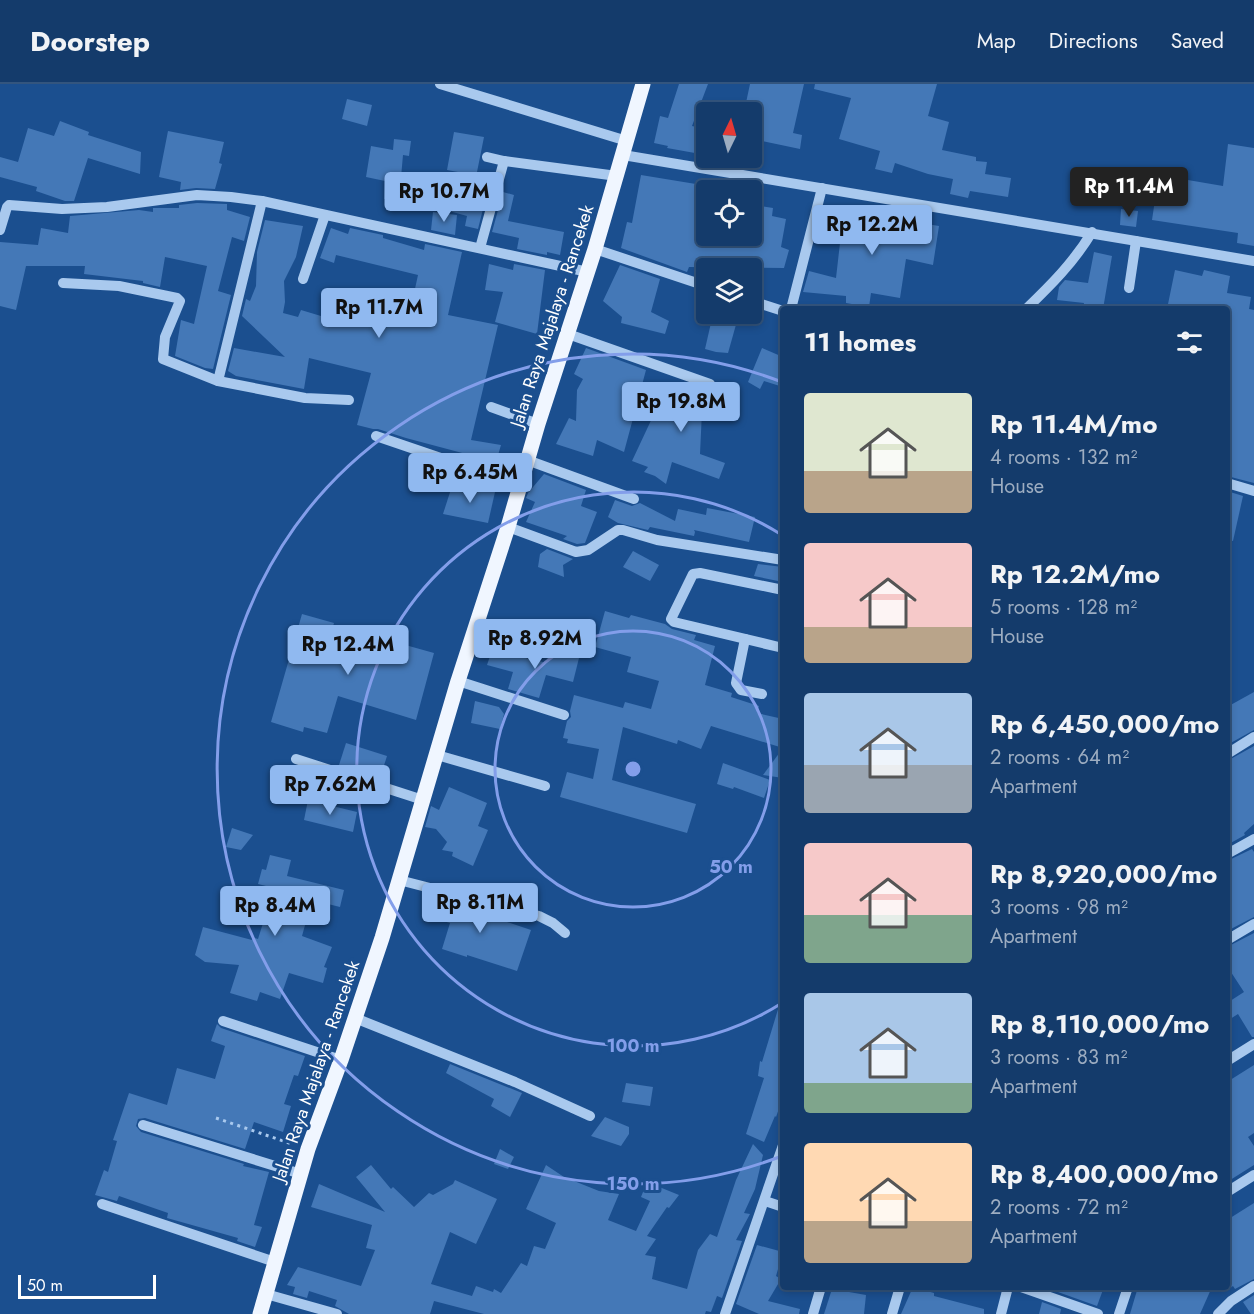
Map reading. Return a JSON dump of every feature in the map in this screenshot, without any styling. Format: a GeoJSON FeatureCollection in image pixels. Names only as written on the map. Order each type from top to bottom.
{"type":"FeatureCollection","features":[{"type":"Feature","properties":{"kind":"main road","name":"Jalan Raya Majalaya - Rancekek"},"geometry":{"type":"LineString","coordinates":[[260,1314],[308,1149],[341,1060],[399,880],[458,681],[588,272],[643,84]]}},
{"type":"Feature","properties":{"kind":"street"},"geometry":{"type":"LineString","coordinates":[[440,84],[626,143],[822,188],[1254,261]]}},
{"type":"Feature","properties":{"kind":"street"},"geometry":{"type":"LineString","coordinates":[[462,84],[626,143]]}},
{"type":"Feature","properties":{"kind":"street"},"geometry":{"type":"LineString","coordinates":[[487,157],[617,176]]}},
{"type":"Feature","properties":{"kind":"street"},"geometry":{"type":"LineString","coordinates":[[480,248],[504,161]]}},
{"type":"Feature","properties":{"kind":"street"},"geometry":{"type":"LineString","coordinates":[[792,306],[822,188]]}},
{"type":"Feature","properties":{"kind":"street"},"geometry":{"type":"LineString","coordinates":[[0,230],[9,205],[62,209],[197,195],[231,197],[262,201],[588,272]]}},
{"type":"Feature","properties":{"kind":"street"},"geometry":{"type":"LineString","coordinates":[[218,381],[262,201]]}},
{"type":"Feature","properties":{"kind":"street"},"geometry":{"type":"LineString","coordinates":[[303,279],[326,215]]}},
{"type":"Feature","properties":{"kind":"street"},"geometry":{"type":"LineString","coordinates":[[1029,306],[1061,275],[1092,232]]}},
{"type":"Feature","properties":{"kind":"street"},"geometry":{"type":"LineString","coordinates":[[1129,288],[1136,241]]}},
{"type":"Feature","properties":{"kind":"street"},"geometry":{"type":"LineString","coordinates":[[595,249],[696,283]]}},
{"type":"Feature","properties":{"kind":"street"},"geometry":{"type":"LineString","coordinates":[[63,283],[119,285],[177,298],[180,301],[165,338],[163,359],[218,381],[305,398],[349,400]]}},
{"type":"Feature","properties":{"kind":"street"},"geometry":{"type":"LineString","coordinates":[[762,304],[780,310]]}},
{"type":"Feature","properties":{"kind":"street"},"geometry":{"type":"LineString","coordinates":[[568,334],[710,384]]}},
{"type":"Feature","properties":{"kind":"street"},"geometry":{"type":"LineString","coordinates":[[491,407],[538,424]]}},
{"type":"Feature","properties":{"kind":"street"},"geometry":{"type":"LineString","coordinates":[[376,436],[520,485]]}},
{"type":"Feature","properties":{"kind":"street"},"geometry":{"type":"LineString","coordinates":[[527,460],[634,499]]}},
{"type":"Feature","properties":{"kind":"street"},"geometry":{"type":"LineString","coordinates":[[1230,484],[1254,491]]}},
{"type":"Feature","properties":{"kind":"street"},"geometry":{"type":"LineString","coordinates":[[508,527],[576,552],[588,550],[618,530],[623,530],[657,540],[780,560]]}},
{"type":"Feature","properties":{"kind":"street"},"geometry":{"type":"LineString","coordinates":[[780,590],[700,573],[693,574],[672,621],[780,647]]}},
{"type":"Feature","properties":{"kind":"street"},"geometry":{"type":"LineString","coordinates":[[745,639],[736,683],[741,690],[762,694]]}},
{"type":"Feature","properties":{"kind":"street"},"geometry":{"type":"LineString","coordinates":[[458,681],[564,715]]}},
{"type":"Feature","properties":{"kind":"street"},"geometry":{"type":"LineString","coordinates":[[1230,752],[1254,737]]}},
{"type":"Feature","properties":{"kind":"street"},"geometry":{"type":"LineString","coordinates":[[437,755],[545,786]]}},
{"type":"Feature","properties":{"kind":"street"},"geometry":{"type":"LineString","coordinates":[[296,759],[423,800]]}},
{"type":"Feature","properties":{"kind":"street"},"geometry":{"type":"LineString","coordinates":[[1230,852],[1254,839]]}},
{"type":"Feature","properties":{"kind":"street"},"geometry":{"type":"LineString","coordinates":[[399,880],[539,916],[553,923],[565,933]]}},
{"type":"Feature","properties":{"kind":"street"},"geometry":{"type":"LineString","coordinates":[[1230,938],[1254,924]]}},
{"type":"Feature","properties":{"kind":"street"},"geometry":{"type":"LineString","coordinates":[[355,1018],[515,1082],[590,1116]]}},
{"type":"Feature","properties":{"kind":"street"},"geometry":{"type":"LineString","coordinates":[[223,1021],[341,1060]]}},
{"type":"Feature","properties":{"kind":"street"},"geometry":{"type":"LineString","coordinates":[[1230,1059],[1254,1044]]}},
{"type":"Feature","properties":{"kind":"street"},"geometry":{"type":"LineString","coordinates":[[143,1125],[301,1174]]}},
{"type":"Feature","properties":{"kind":"street"},"geometry":{"type":"LineString","coordinates":[[725,1314],[780,1154]]}},
{"type":"Feature","properties":{"kind":"street"},"geometry":{"type":"LineString","coordinates":[[1230,1190],[1254,1175]]}},
{"type":"Feature","properties":{"kind":"street"},"geometry":{"type":"LineString","coordinates":[[765,1201],[780,1207]]}},
{"type":"Feature","properties":{"kind":"street"},"geometry":{"type":"LineString","coordinates":[[102,1204],[275,1262]]}},
{"type":"Feature","properties":{"kind":"street"},"geometry":{"type":"LineString","coordinates":[[1218,1314],[1231,1301],[1254,1286]]}},
{"type":"Feature","properties":{"kind":"street"},"geometry":{"type":"LineString","coordinates":[[813,1314],[821,1290]]}},
{"type":"Feature","properties":{"kind":"street"},"geometry":{"type":"LineString","coordinates":[[892,1314],[899,1290]]}},
{"type":"Feature","properties":{"kind":"street"},"geometry":{"type":"LineString","coordinates":[[1001,1314],[1007,1290]]}},
{"type":"Feature","properties":{"kind":"street"},"geometry":{"type":"LineString","coordinates":[[1030,1290],[1098,1314]]}},
{"type":"Feature","properties":{"kind":"street"},"geometry":{"type":"LineString","coordinates":[[1119,1314],[1127,1290]]}},
{"type":"Feature","properties":{"kind":"street"},"geometry":{"type":"LineString","coordinates":[[266,1294],[337,1314]]}},
{"type":"Feature","properties":{"kind":"path"},"geometry":{"type":"LineString","coordinates":[[216,1118],[308,1149]]}},
{"type":"Feature","properties":{"kind":"building"},"geometry":{"type":"Polygon","coordinates":[[[679,84],[708,84],[701,102],[696,102],[696,116],[692,126],[696,127],[696,153],[654,143],[660,116],[668,118],[679,84]]]}},
{"type":"Feature","properties":{"kind":"building"},"geometry":{"type":"Polygon","coordinates":[[[750,84],[804,84],[793,133],[802,135],[800,149],[762,141],[762,102],[746,102],[750,84]]]}},
{"type":"Feature","properties":{"kind":"building"},"geometry":{"type":"Polygon","coordinates":[[[815,84],[937,84],[928,116],[949,122],[942,150],[976,157],[976,161],[987,162],[985,174],[1011,178],[1008,197],[970,191],[968,198],[950,194],[953,179],[928,174],[895,163],[892,173],[875,169],[880,151],[839,139],[851,98],[814,89],[815,84]]]}},
{"type":"Feature","properties":{"kind":"building"},"geometry":{"type":"Polygon","coordinates":[[[347,99],[372,105],[367,126],[342,119],[347,99]]]}},
{"type":"Feature","properties":{"kind":"building"},"geometry":{"type":"Polygon","coordinates":[[[60,121],[89,132],[88,135],[141,152],[140,174],[88,158],[74,201],[65,201],[36,191],[37,187],[0,177],[0,157],[18,162],[28,128],[54,136],[60,121]]]}},
{"type":"Feature","properties":{"kind":"building"},"geometry":{"type":"Polygon","coordinates":[[[168,131],[224,142],[219,163],[222,164],[215,189],[180,190],[181,182],[159,177],[168,131]]]}},
{"type":"Feature","properties":{"kind":"building"},"geometry":{"type":"Polygon","coordinates":[[[454,132],[484,137],[474,187],[488,189],[478,229],[465,226],[467,216],[449,211],[458,172],[447,170],[454,132]]]}},
{"type":"Feature","properties":{"kind":"building"},"geometry":{"type":"Polygon","coordinates":[[[394,139],[411,141],[409,156],[403,155],[399,200],[384,199],[385,181],[366,177],[371,146],[393,150],[394,139]]]}},
{"type":"Feature","properties":{"kind":"building"},"geometry":{"type":"Polygon","coordinates":[[[1228,144],[1254,148],[1254,246],[1237,243],[1238,233],[1152,220],[1156,193],[1180,195],[1182,179],[1223,186],[1228,144]]]}},
{"type":"Feature","properties":{"kind":"building"},"geometry":{"type":"Polygon","coordinates":[[[641,175],[696,184],[696,246],[762,246],[762,206],[773,208],[772,216],[786,219],[781,247],[789,250],[784,268],[762,268],[762,258],[696,258],[696,267],[689,267],[687,272],[621,248],[627,222],[632,223],[641,175]]]}},
{"type":"Feature","properties":{"kind":"building"},"geometry":{"type":"Polygon","coordinates":[[[503,192],[514,195],[508,221],[564,232],[560,255],[517,249],[519,238],[492,232],[503,192]]]}},
{"type":"Feature","properties":{"kind":"building"},"geometry":{"type":"Polygon","coordinates":[[[227,204],[227,210],[250,217],[244,241],[232,237],[218,291],[231,295],[213,369],[175,356],[181,320],[194,324],[207,266],[165,257],[160,287],[143,283],[143,281],[84,274],[85,266],[26,266],[16,310],[0,306],[0,242],[38,245],[41,228],[68,233],[70,216],[139,210],[153,212],[153,208],[179,208],[179,205],[227,204]]]}},
{"type":"Feature","properties":{"kind":"building"},"geometry":{"type":"Polygon","coordinates":[[[1121,209],[1138,211],[1136,227],[1120,225],[1121,209]]]}},
{"type":"Feature","properties":{"kind":"building"},"geometry":{"type":"Polygon","coordinates":[[[433,212],[457,215],[455,235],[431,230],[433,212]]]}},
{"type":"Feature","properties":{"kind":"building"},"geometry":{"type":"Polygon","coordinates":[[[823,213],[841,216],[840,220],[871,224],[873,215],[939,226],[933,265],[906,259],[900,298],[871,293],[869,306],[846,303],[846,296],[803,292],[809,271],[836,278],[840,243],[817,239],[823,213]]]}},
{"type":"Feature","properties":{"kind":"building"},"geometry":{"type":"Polygon","coordinates":[[[265,220],[303,226],[296,257],[284,281],[283,313],[298,317],[301,310],[321,316],[323,310],[340,317],[342,308],[354,310],[357,292],[380,296],[379,301],[411,307],[418,275],[336,255],[334,263],[320,258],[331,228],[348,234],[350,228],[383,235],[383,238],[424,250],[425,244],[462,252],[448,315],[498,325],[471,440],[501,445],[496,462],[357,425],[371,373],[309,358],[304,389],[236,376],[228,371],[234,348],[285,357],[242,316],[246,299],[250,301],[256,286],[257,252],[265,220]]]}},
{"type":"Feature","properties":{"kind":"building"},"geometry":{"type":"Polygon","coordinates":[[[1094,252],[1112,256],[1104,306],[1084,306],[1084,303],[1057,300],[1059,287],[1065,280],[1088,283],[1094,252]]]}},
{"type":"Feature","properties":{"kind":"building"},"geometry":{"type":"Polygon","coordinates":[[[489,264],[513,270],[514,264],[545,270],[537,334],[495,322],[503,292],[485,290],[489,264]]]}},
{"type":"Feature","properties":{"kind":"building"},"geometry":{"type":"Polygon","coordinates":[[[620,265],[660,279],[651,312],[669,321],[665,334],[621,323],[622,317],[603,301],[620,265]]]}},
{"type":"Feature","properties":{"kind":"building"},"geometry":{"type":"Polygon","coordinates":[[[1175,270],[1202,276],[1204,270],[1230,276],[1227,293],[1251,297],[1249,309],[1254,310],[1254,483],[1230,477],[1230,306],[1168,306],[1175,270]]]}},
{"type":"Feature","properties":{"kind":"building"},"geometry":{"type":"Polygon","coordinates":[[[711,324],[736,324],[728,353],[705,349],[711,324]]]}},
{"type":"Feature","properties":{"kind":"building"},"geometry":{"type":"Polygon","coordinates":[[[586,348],[646,370],[624,452],[597,440],[593,456],[556,444],[569,418],[576,421],[577,390],[583,379],[574,374],[586,348]]]}},
{"type":"Feature","properties":{"kind":"building"},"geometry":{"type":"Polygon","coordinates":[[[762,348],[780,356],[780,386],[764,381],[760,389],[748,382],[762,348]]]}},
{"type":"Feature","properties":{"kind":"building"},"geometry":{"type":"Polygon","coordinates":[[[669,382],[682,387],[681,390],[712,391],[734,395],[726,408],[727,419],[702,411],[700,454],[725,463],[719,479],[672,462],[666,484],[644,472],[648,467],[632,461],[669,382]]]}},
{"type":"Feature","properties":{"kind":"building"},"geometry":{"type":"Polygon","coordinates":[[[544,474],[586,490],[581,506],[597,512],[585,543],[577,544],[563,539],[567,536],[526,522],[535,502],[526,498],[544,474]]]}},
{"type":"Feature","properties":{"kind":"building"},"geometry":{"type":"Polygon","coordinates":[[[452,486],[495,492],[488,523],[443,514],[452,486]]]}},
{"type":"Feature","properties":{"kind":"building"},"geometry":{"type":"Polygon","coordinates":[[[1230,492],[1243,496],[1233,541],[1230,540],[1230,492]]]}},
{"type":"Feature","properties":{"kind":"building"},"geometry":{"type":"Polygon","coordinates":[[[615,500],[632,506],[640,503],[675,521],[678,509],[706,515],[707,508],[755,517],[749,542],[694,530],[694,536],[650,527],[648,530],[618,523],[608,517],[615,500]]]}},
{"type":"Feature","properties":{"kind":"building"},"geometry":{"type":"Polygon","coordinates":[[[547,549],[573,559],[563,565],[564,577],[538,567],[540,554],[547,549]]]}},
{"type":"Feature","properties":{"kind":"building"},"geometry":{"type":"Polygon","coordinates":[[[633,551],[659,565],[650,581],[623,567],[633,551]]]}},
{"type":"Feature","properties":{"kind":"building"},"geometry":{"type":"Polygon","coordinates":[[[758,564],[780,567],[780,581],[754,576],[758,564]]]}},
{"type":"Feature","properties":{"kind":"building"},"geometry":{"type":"Polygon","coordinates":[[[605,611],[629,618],[631,615],[696,635],[694,640],[715,646],[705,685],[732,693],[731,697],[759,706],[757,713],[780,718],[780,747],[711,726],[701,749],[678,740],[677,744],[623,727],[612,780],[696,804],[687,833],[560,797],[567,772],[593,779],[599,749],[567,743],[568,739],[563,738],[567,721],[571,717],[570,711],[574,695],[623,708],[625,702],[651,709],[659,681],[627,672],[631,657],[595,647],[605,611]]]}},
{"type":"Feature","properties":{"kind":"building"},"geometry":{"type":"Polygon","coordinates":[[[302,614],[334,623],[332,630],[361,640],[366,634],[434,653],[416,720],[338,696],[327,733],[304,727],[303,732],[271,722],[302,614]]]}},
{"type":"Feature","properties":{"kind":"building"},"geometry":{"type":"Polygon","coordinates":[[[557,648],[580,654],[573,682],[546,675],[539,698],[508,689],[513,672],[487,665],[492,650],[546,663],[548,656],[554,658],[557,648]]]}},
{"type":"Feature","properties":{"kind":"building"},"geometry":{"type":"Polygon","coordinates":[[[1254,692],[1254,730],[1230,743],[1230,705],[1254,692]]]}},
{"type":"Feature","properties":{"kind":"building"},"geometry":{"type":"Polygon","coordinates":[[[475,701],[499,707],[504,714],[500,729],[471,723],[475,701]]]}},
{"type":"Feature","properties":{"kind":"building"},"geometry":{"type":"Polygon","coordinates":[[[346,743],[387,756],[380,778],[339,765],[346,743]]]}},
{"type":"Feature","properties":{"kind":"building"},"geometry":{"type":"Polygon","coordinates":[[[1254,746],[1254,824],[1244,833],[1245,835],[1230,843],[1230,759],[1254,746]]]}},
{"type":"Feature","properties":{"kind":"building"},"geometry":{"type":"Polygon","coordinates":[[[780,752],[780,778],[763,775],[780,752]]]}},
{"type":"Feature","properties":{"kind":"building"},"geometry":{"type":"Polygon","coordinates":[[[723,763],[770,780],[764,798],[734,787],[733,789],[717,784],[723,763]]]}},
{"type":"Feature","properties":{"kind":"building"},"geometry":{"type":"Polygon","coordinates":[[[449,787],[487,803],[478,826],[488,830],[473,866],[452,856],[453,852],[442,850],[447,842],[436,829],[425,827],[431,806],[439,810],[449,787]]]}},
{"type":"Feature","properties":{"kind":"building"},"geometry":{"type":"Polygon","coordinates":[[[308,800],[357,812],[353,832],[304,820],[308,800]]]}},
{"type":"Feature","properties":{"kind":"building"},"geometry":{"type":"Polygon","coordinates":[[[232,828],[253,835],[241,850],[226,847],[232,828]]]}},
{"type":"Feature","properties":{"kind":"building"},"geometry":{"type":"Polygon","coordinates":[[[1252,849],[1254,852],[1254,917],[1230,929],[1230,860],[1252,849]]]}},
{"type":"Feature","properties":{"kind":"building"},"geometry":{"type":"Polygon","coordinates":[[[270,855],[291,860],[287,876],[344,890],[340,907],[312,900],[302,936],[332,947],[324,967],[327,968],[323,983],[289,973],[280,999],[260,992],[257,1001],[230,993],[239,965],[205,962],[195,955],[203,927],[252,940],[252,937],[258,939],[274,888],[258,884],[262,869],[266,870],[270,855]]]}},
{"type":"Feature","properties":{"kind":"building"},"geometry":{"type":"Polygon","coordinates":[[[432,896],[487,910],[486,915],[531,930],[517,971],[442,949],[450,923],[427,916],[432,896]]]}},
{"type":"Feature","properties":{"kind":"building"},"geometry":{"type":"Polygon","coordinates":[[[1254,933],[1254,1037],[1238,1014],[1230,1019],[1230,1001],[1244,992],[1230,971],[1230,945],[1254,933]]]}},
{"type":"Feature","properties":{"kind":"building"},"geometry":{"type":"Polygon","coordinates":[[[780,1006],[780,1106],[764,1142],[746,1134],[764,1078],[758,1076],[760,1061],[762,1062],[780,1006]]]}},
{"type":"Feature","properties":{"kind":"building"},"geometry":{"type":"Polygon","coordinates":[[[217,1024],[221,1028],[305,1056],[298,1076],[294,1075],[284,1104],[291,1106],[283,1132],[254,1122],[245,1149],[145,1118],[138,1119],[136,1126],[141,1132],[244,1164],[243,1166],[269,1172],[254,1225],[262,1227],[255,1247],[237,1241],[238,1238],[167,1218],[168,1213],[119,1196],[117,1201],[95,1195],[104,1170],[108,1172],[117,1141],[113,1140],[129,1093],[167,1105],[177,1068],[215,1079],[225,1046],[211,1041],[217,1024]]]}},
{"type":"Feature","properties":{"kind":"building"},"geometry":{"type":"Polygon","coordinates":[[[450,1064],[522,1093],[510,1117],[491,1106],[494,1099],[446,1073],[450,1064]]]}},
{"type":"Feature","properties":{"kind":"building"},"geometry":{"type":"Polygon","coordinates":[[[1254,1065],[1254,1133],[1248,1137],[1254,1146],[1254,1165],[1230,1180],[1230,1080],[1254,1065]]]}},
{"type":"Feature","properties":{"kind":"building"},"geometry":{"type":"Polygon","coordinates":[[[626,1083],[653,1087],[650,1106],[622,1102],[626,1083]]]}},
{"type":"Feature","properties":{"kind":"building"},"geometry":{"type":"Polygon","coordinates":[[[605,1117],[629,1127],[629,1134],[621,1146],[591,1136],[605,1117]]]}},
{"type":"Feature","properties":{"kind":"building"},"geometry":{"type":"Polygon","coordinates":[[[753,1144],[763,1155],[755,1189],[744,1213],[750,1214],[736,1240],[742,1241],[722,1298],[717,1296],[711,1312],[706,1311],[705,1314],[484,1314],[434,1301],[430,1314],[349,1314],[335,1306],[337,1300],[309,1291],[307,1298],[293,1294],[295,1287],[287,1285],[298,1267],[361,1286],[375,1250],[366,1248],[372,1225],[311,1207],[319,1184],[385,1212],[356,1177],[371,1165],[391,1189],[393,1187],[414,1207],[429,1193],[433,1195],[453,1184],[455,1180],[497,1199],[476,1244],[450,1232],[431,1284],[472,1296],[476,1286],[493,1292],[494,1289],[501,1293],[521,1263],[527,1266],[534,1246],[545,1249],[556,1223],[526,1209],[546,1165],[564,1177],[599,1191],[619,1194],[608,1220],[636,1231],[650,1201],[641,1197],[647,1182],[679,1195],[669,1208],[667,1207],[647,1236],[656,1239],[645,1255],[656,1257],[652,1279],[687,1289],[698,1250],[710,1234],[717,1237],[736,1180],[753,1144]]]}},
{"type":"Feature","properties":{"kind":"building"},"geometry":{"type":"Polygon","coordinates":[[[500,1149],[514,1157],[508,1169],[494,1164],[500,1149]]]}},
{"type":"Feature","properties":{"kind":"building"},"geometry":{"type":"Polygon","coordinates":[[[1254,1203],[1254,1279],[1235,1289],[1233,1286],[1230,1288],[1230,1218],[1254,1203]]]}},
{"type":"Feature","properties":{"kind":"building"},"geometry":{"type":"Polygon","coordinates":[[[757,1245],[780,1251],[776,1276],[780,1281],[768,1301],[800,1309],[799,1314],[759,1314],[736,1304],[757,1245]]]}},
{"type":"Feature","properties":{"kind":"building"},"geometry":{"type":"Polygon","coordinates":[[[832,1290],[866,1295],[864,1314],[824,1314],[832,1290]]]}},
{"type":"Feature","properties":{"kind":"building"},"geometry":{"type":"Polygon","coordinates":[[[912,1290],[924,1290],[934,1293],[934,1296],[984,1309],[984,1314],[901,1314],[912,1290]]]}},
{"type":"Feature","properties":{"kind":"building"},"geometry":{"type":"Polygon","coordinates":[[[1052,1290],[1103,1290],[1097,1306],[1052,1290]]]}},
{"type":"Feature","properties":{"kind":"building"},"geometry":{"type":"Polygon","coordinates":[[[1137,1290],[1211,1290],[1200,1314],[1130,1314],[1137,1290]]]}},
{"type":"Feature","properties":{"kind":"building"},"geometry":{"type":"Polygon","coordinates":[[[1254,1295],[1254,1314],[1251,1314],[1243,1302],[1254,1295]]]}},
{"type":"Feature","properties":{"kind":"building"},"geometry":{"type":"Polygon","coordinates":[[[1042,1302],[1061,1309],[1060,1314],[1039,1314],[1042,1302]]]}}]}
